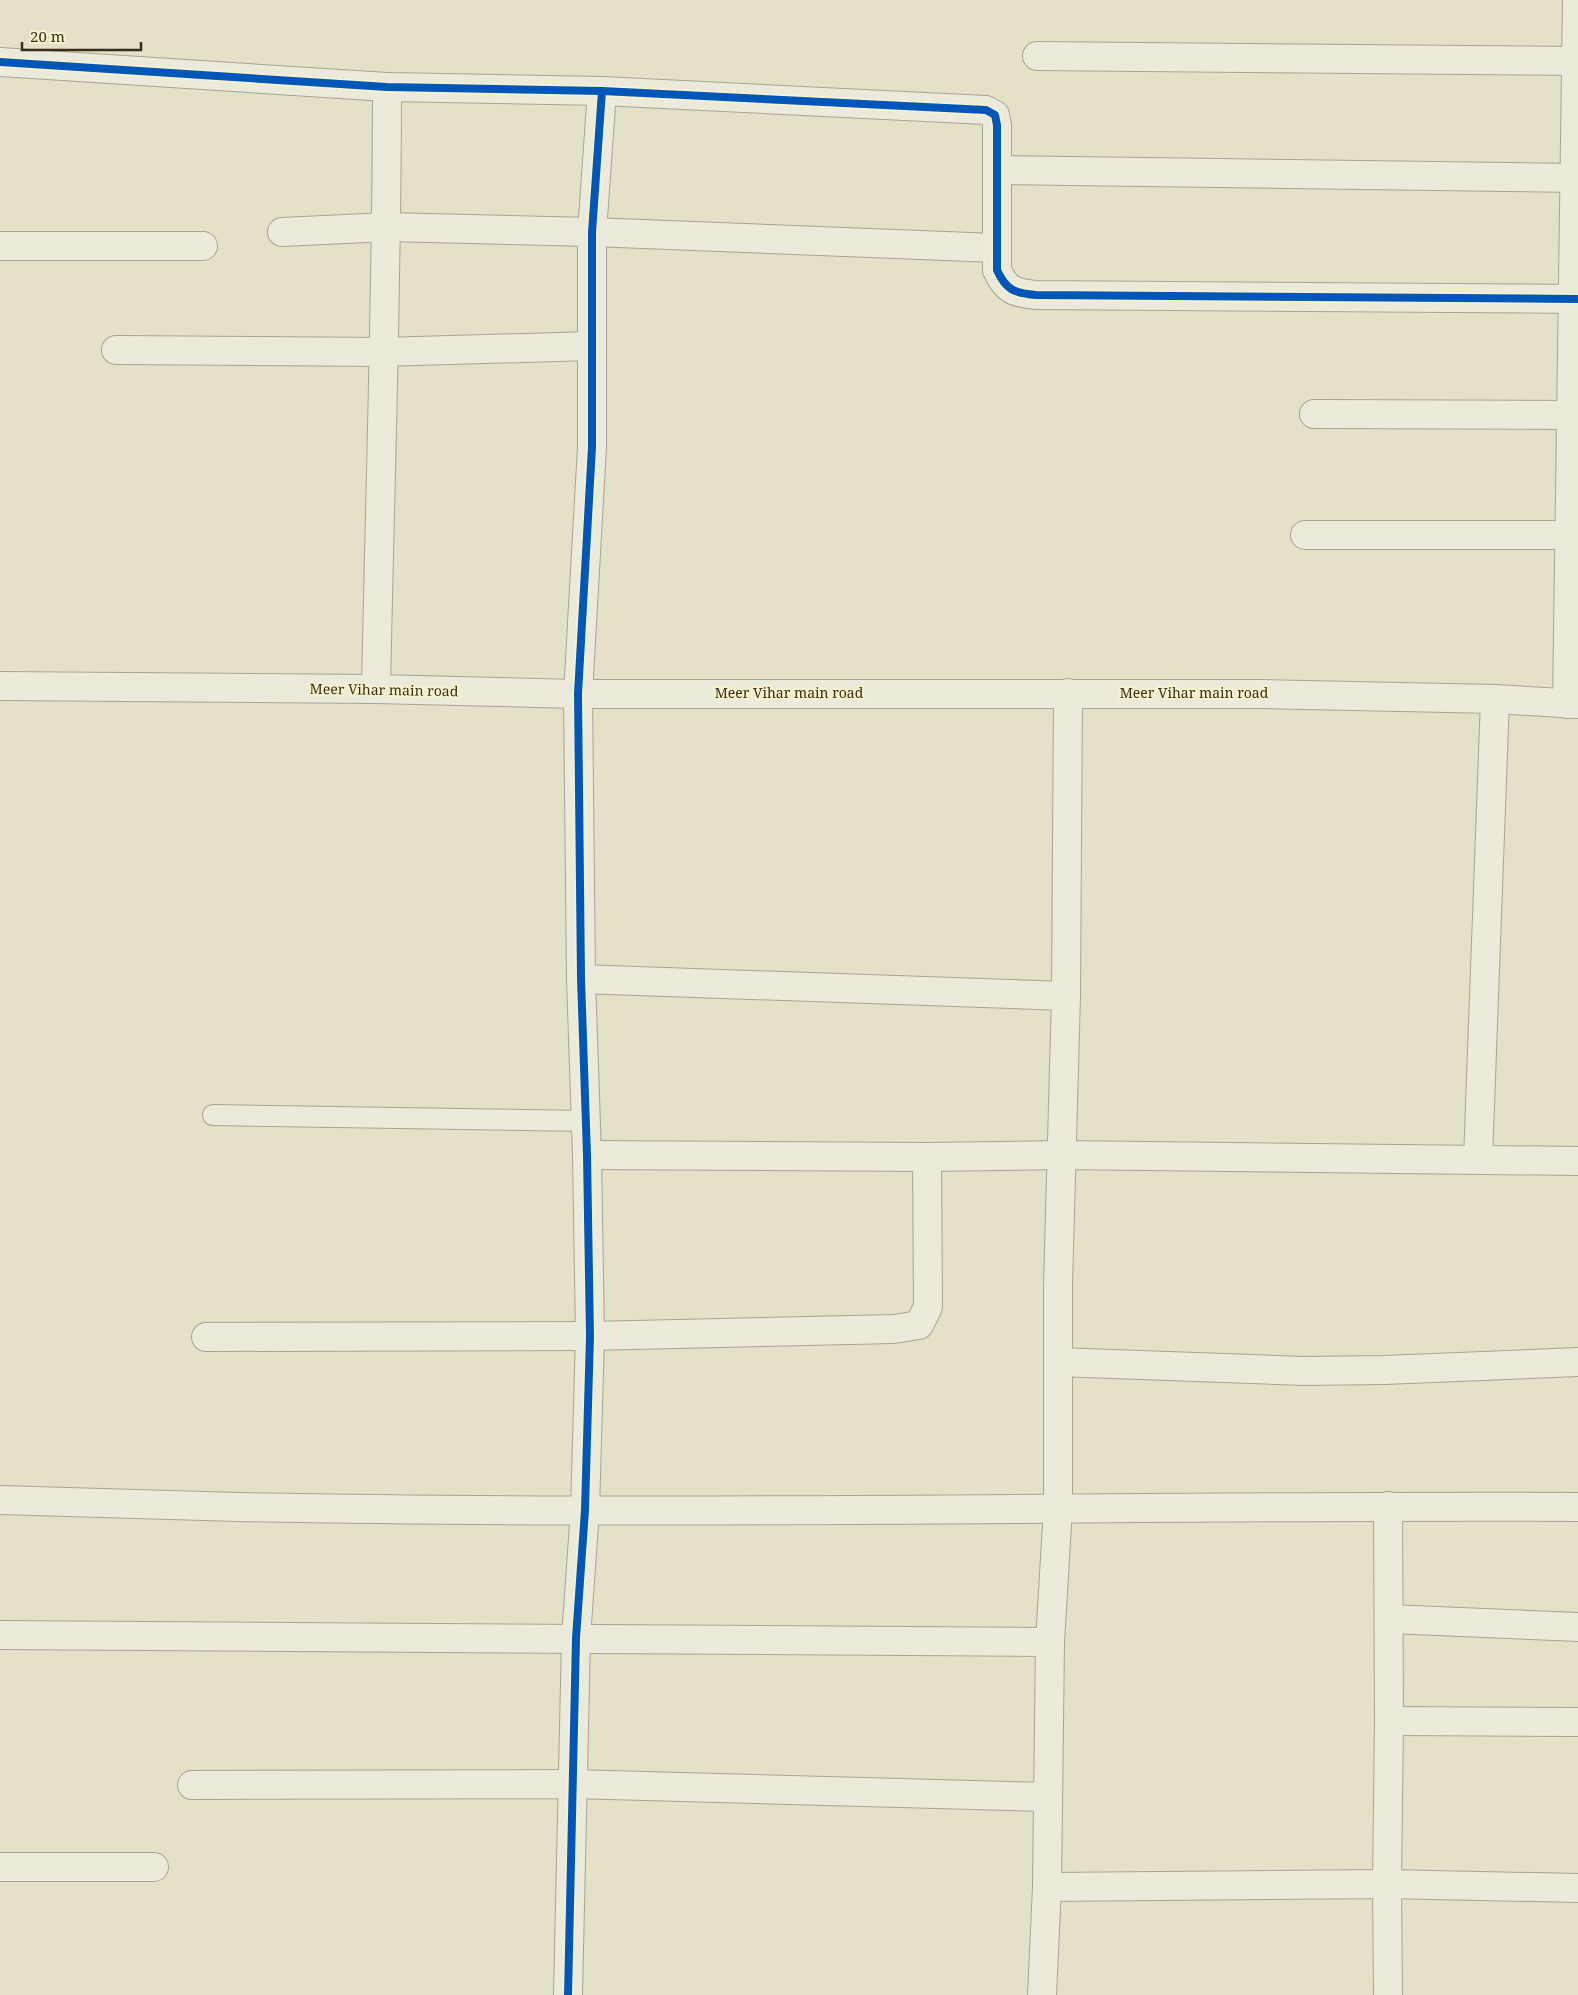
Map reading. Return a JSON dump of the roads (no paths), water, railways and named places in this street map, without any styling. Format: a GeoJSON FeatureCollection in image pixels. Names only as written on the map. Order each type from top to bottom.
{"type":"FeatureCollection","features":[{"type":"Feature","properties":{"kind":"street"},"geometry":{"type":"LineString","coordinates":[[1573,704],[1577,0]]}},
{"type":"Feature","properties":{"kind":"street"},"geometry":{"type":"LineString","coordinates":[[1037,56],[1577,61]]}},
{"type":"Feature","properties":{"kind":"street"},"geometry":{"type":"LineString","coordinates":[[0,62],[388,86],[602,91],[986,110],[995,115],[997,125],[997,270],[1003,283],[1018,294],[1036,296],[1576,299]]}},
{"type":"Feature","properties":{"kind":"street"},"geometry":{"type":"LineString","coordinates":[[376,689],[382,352],[387,227],[388,86]]}},
{"type":"Feature","properties":{"kind":"street"},"geometry":{"type":"LineString","coordinates":[[568,1995],[576,1638],[585,1510],[590,1336],[578,694],[592,446],[592,232],[602,91]]}},
{"type":"Feature","properties":{"kind":"street"},"geometry":{"type":"LineString","coordinates":[[998,170],[1576,178]]}},
{"type":"Feature","properties":{"kind":"street"},"geometry":{"type":"LineString","coordinates":[[282,232],[387,227],[592,232],[996,248]]}},
{"type":"Feature","properties":{"kind":"street"},"geometry":{"type":"LineString","coordinates":[[0,246],[203,246]]}},
{"type":"Feature","properties":{"kind":"street"},"geometry":{"type":"LineString","coordinates":[[116,350],[382,352],[591,346]]}},
{"type":"Feature","properties":{"kind":"street"},"geometry":{"type":"LineString","coordinates":[[1314,414],[1575,415]]}},
{"type":"Feature","properties":{"kind":"street"},"geometry":{"type":"LineString","coordinates":[[1306,535],[1574,535]]}},
{"type":"Feature","properties":{"kind":"street","name":"Meer Vihar main road"},"geometry":{"type":"LineString","coordinates":[[0,686],[376,689],[578,694],[1271,694],[1496,699],[1573,704]]}},
{"type":"Feature","properties":{"kind":"street"},"geometry":{"type":"LineString","coordinates":[[1042,1995],[1047,1887],[1050,1642],[1058,1508],[1058,1362],[1061,1156],[1066,996],[1068,693]]}},
{"type":"Feature","properties":{"kind":"street"},"geometry":{"type":"LineString","coordinates":[[1478,1159],[1496,699]]}},
{"type":"Feature","properties":{"kind":"street"},"geometry":{"type":"LineString","coordinates":[[582,979],[1066,996]]}},
{"type":"Feature","properties":{"kind":"street"},"geometry":{"type":"LineString","coordinates":[[587,1156],[1061,1156],[1578,1161]]}},
{"type":"Feature","properties":{"kind":"street"},"geometry":{"type":"LineString","coordinates":[[206,1337],[590,1336],[894,1329],[919,1325],[928,1307],[927,1157]]}},
{"type":"Feature","properties":{"kind":"street"},"geometry":{"type":"LineString","coordinates":[[1058,1362],[1303,1371],[1384,1370],[1578,1362]]}},
{"type":"Feature","properties":{"kind":"street"},"geometry":{"type":"LineString","coordinates":[[0,1500],[240,1507],[585,1510],[1388,1506],[1578,1508]]}},
{"type":"Feature","properties":{"kind":"street"},"geometry":{"type":"LineString","coordinates":[[1388,1506],[1390,1721],[1387,1884],[1388,1995]]}},
{"type":"Feature","properties":{"kind":"street"},"geometry":{"type":"LineString","coordinates":[[1389,1619],[1578,1627]]}},
{"type":"Feature","properties":{"kind":"street"},"geometry":{"type":"LineString","coordinates":[[0,1635],[1050,1642]]}},
{"type":"Feature","properties":{"kind":"street"},"geometry":{"type":"LineString","coordinates":[[1390,1721],[1578,1722]]}},
{"type":"Feature","properties":{"kind":"street"},"geometry":{"type":"LineString","coordinates":[[192,1785],[572,1784],[1047,1797]]}},
{"type":"Feature","properties":{"kind":"street"},"geometry":{"type":"LineString","coordinates":[[0,1867],[154,1867]]}},
{"type":"Feature","properties":{"kind":"street"},"geometry":{"type":"LineString","coordinates":[[1047,1887],[1387,1884],[1578,1888]]}},
{"type":"Feature","properties":{"kind":"lane"},"geometry":{"type":"LineString","coordinates":[[212,1115],[585,1121]]}}]}
